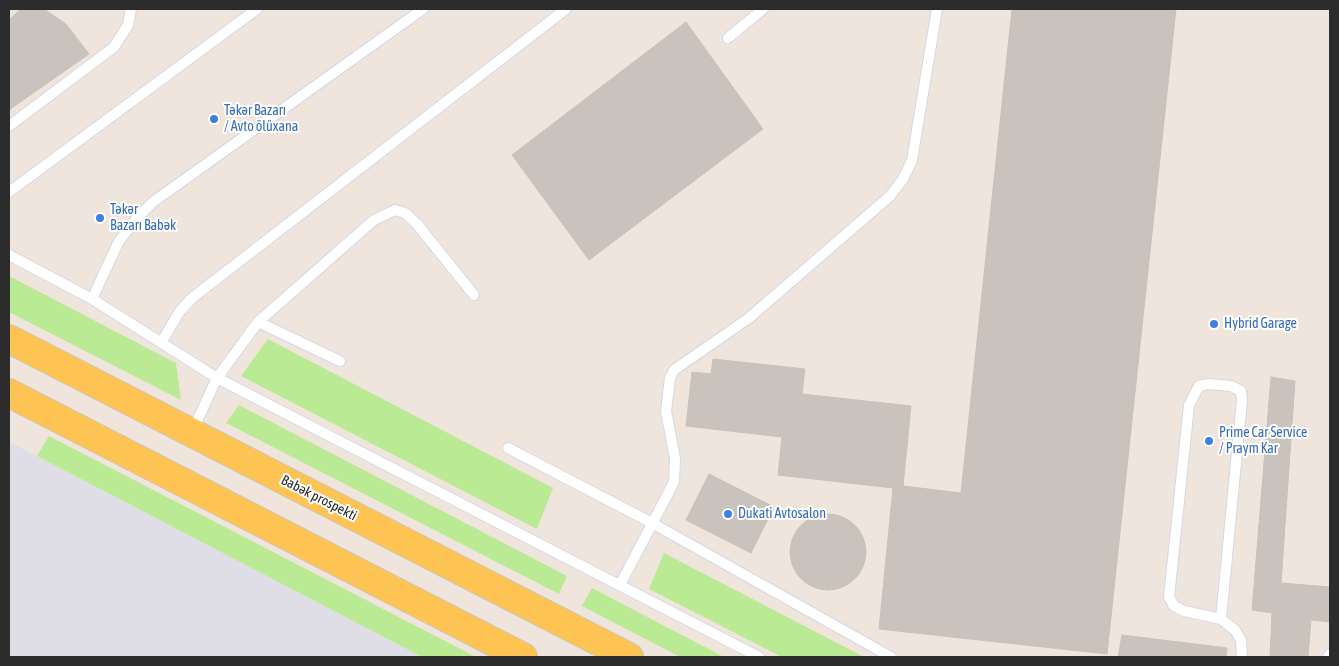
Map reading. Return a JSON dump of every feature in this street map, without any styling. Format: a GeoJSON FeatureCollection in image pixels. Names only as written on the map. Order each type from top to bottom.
{"type":"FeatureCollection","features":[{"type":"Feature","properties":{"kind":"main road","name":"Babək prospekti"},"geometry":{"type":"LineString","coordinates":[[9,338],[629,657]]}},
{"type":"Feature","properties":{"kind":"main road"},"geometry":{"type":"LineString","coordinates":[[9,393],[523,657]]}},
{"type":"Feature","properties":{"kind":"main road"},"geometry":{"type":"LineString","coordinates":[[335,562],[400,581],[545,657]]}},
{"type":"Feature","properties":{"kind":"main road"},"geometry":{"type":"LineString","coordinates":[[505,594],[542,621],[611,657]]}},
{"type":"Feature","properties":{"kind":"lane"},"geometry":{"type":"LineString","coordinates":[[9,126],[114,47],[128,25],[131,9]]}},
{"type":"Feature","properties":{"kind":"lane"},"geometry":{"type":"LineString","coordinates":[[9,192],[257,9]]}},
{"type":"Feature","properties":{"kind":"lane"},"geometry":{"type":"LineString","coordinates":[[92,299],[119,241],[153,202],[423,9]]}},
{"type":"Feature","properties":{"kind":"lane"},"geometry":{"type":"LineString","coordinates":[[162,341],[180,311],[192,298],[566,9]]}},
{"type":"Feature","properties":{"kind":"lane"},"geometry":{"type":"LineString","coordinates":[[728,38],[763,9]]}},
{"type":"Feature","properties":{"kind":"lane"},"geometry":{"type":"LineString","coordinates":[[620,585],[674,482],[675,458],[666,411],[670,378],[674,370],[749,318],[890,196],[903,179],[912,160],[936,9]]}},
{"type":"Feature","properties":{"kind":"lane"},"geometry":{"type":"LineString","coordinates":[[192,433],[217,378],[258,322],[374,220],[395,210],[405,213],[474,295]]}},
{"type":"Feature","properties":{"kind":"lane"},"geometry":{"type":"LineString","coordinates":[[9,255],[92,299],[162,341],[217,378],[759,657]]}},
{"type":"Feature","properties":{"kind":"lane"},"geometry":{"type":"LineString","coordinates":[[258,322],[340,361]]}},
{"type":"Feature","properties":{"kind":"lane"},"geometry":{"type":"LineString","coordinates":[[1221,618],[1242,400],[1240,391],[1231,386],[1208,384],[1199,386],[1189,405],[1169,597],[1174,606],[1184,611],[1221,618],[1235,630],[1241,640],[1242,657]]}},
{"type":"Feature","properties":{"kind":"lane"},"geometry":{"type":"LineString","coordinates":[[508,448],[652,523],[891,657]]}},
{"type":"Feature","properties":{"kind":"shaded area"},"geometry":{"type":"Polygon","coordinates":[[[9,442],[37,456],[422,657],[9,657],[9,442]]]}},
{"type":"Feature","properties":{"kind":"green space"},"geometry":{"type":"Polygon","coordinates":[[[9,276],[176,363],[181,400],[9,312],[9,276]]]}},
{"type":"Feature","properties":{"kind":"green space"},"geometry":{"type":"Polygon","coordinates":[[[268,339],[553,488],[537,529],[241,376],[268,339]]]}},
{"type":"Feature","properties":{"kind":"green space"},"geometry":{"type":"Polygon","coordinates":[[[239,405],[567,576],[559,594],[226,423],[239,405]]]}},
{"type":"Feature","properties":{"kind":"green space"},"geometry":{"type":"Polygon","coordinates":[[[49,436],[476,657],[422,657],[37,456],[49,436]]]}},
{"type":"Feature","properties":{"kind":"green space"},"geometry":{"type":"Polygon","coordinates":[[[664,553],[864,657],[782,657],[649,589],[664,553]]]}},
{"type":"Feature","properties":{"kind":"green space"},"geometry":{"type":"Polygon","coordinates":[[[592,588],[724,657],[680,657],[582,606],[592,588]]]}},
{"type":"Feature","properties":{"kind":"building"},"geometry":{"type":"Polygon","coordinates":[[[21,9],[44,9],[66,24],[89,54],[9,110],[9,20],[21,9]]]}},
{"type":"Feature","properties":{"kind":"building"},"geometry":{"type":"Polygon","coordinates":[[[1012,9],[1176,9],[1107,654],[879,629],[893,488],[778,475],[782,437],[686,426],[692,372],[711,374],[713,359],[805,369],[802,394],[911,406],[903,486],[961,493],[1012,9]]]}},
{"type":"Feature","properties":{"kind":"building"},"geometry":{"type":"Polygon","coordinates":[[[686,22],[763,129],[589,260],[512,155],[686,22]]]}},
{"type":"Feature","properties":{"kind":"building"},"geometry":{"type":"Polygon","coordinates":[[[1271,377],[1295,381],[1281,583],[1330,587],[1330,622],[1311,620],[1308,657],[1270,657],[1272,613],[1252,610],[1271,377]]]}},
{"type":"Feature","properties":{"kind":"building"},"geometry":{"type":"Polygon","coordinates":[[[709,474],[774,507],[751,553],[686,520],[709,474]]]}},
{"type":"Feature","properties":{"kind":"building"},"geometry":{"type":"Polygon","coordinates":[[[821,514],[835,514],[849,520],[860,531],[866,545],[863,567],[855,579],[835,590],[821,590],[807,584],[796,573],[790,559],[790,545],[796,531],[807,520],[821,514]]]}},
{"type":"Feature","properties":{"kind":"building"},"geometry":{"type":"Polygon","coordinates":[[[1122,635],[1227,648],[1226,657],[1118,657],[1122,635]]]}},
{"type":"Feature","properties":{"kind":"place","name":"Təkər Bazarı / Avto ölüxana"},"geometry":{"type":"Point","coordinates":[214,119]}},
{"type":"Feature","properties":{"kind":"place","name":"Təkər Bazarı Babək"},"geometry":{"type":"Point","coordinates":[100,218]}},
{"type":"Feature","properties":{"kind":"place","name":"Hybrid Garage"},"geometry":{"type":"Point","coordinates":[1214,324]}},
{"type":"Feature","properties":{"kind":"place","name":"Prime Car Service / Praym Kar"},"geometry":{"type":"Point","coordinates":[1209,441]}},
{"type":"Feature","properties":{"kind":"place","name":"Dukati Avtosalon"},"geometry":{"type":"Point","coordinates":[728,514]}}]}
